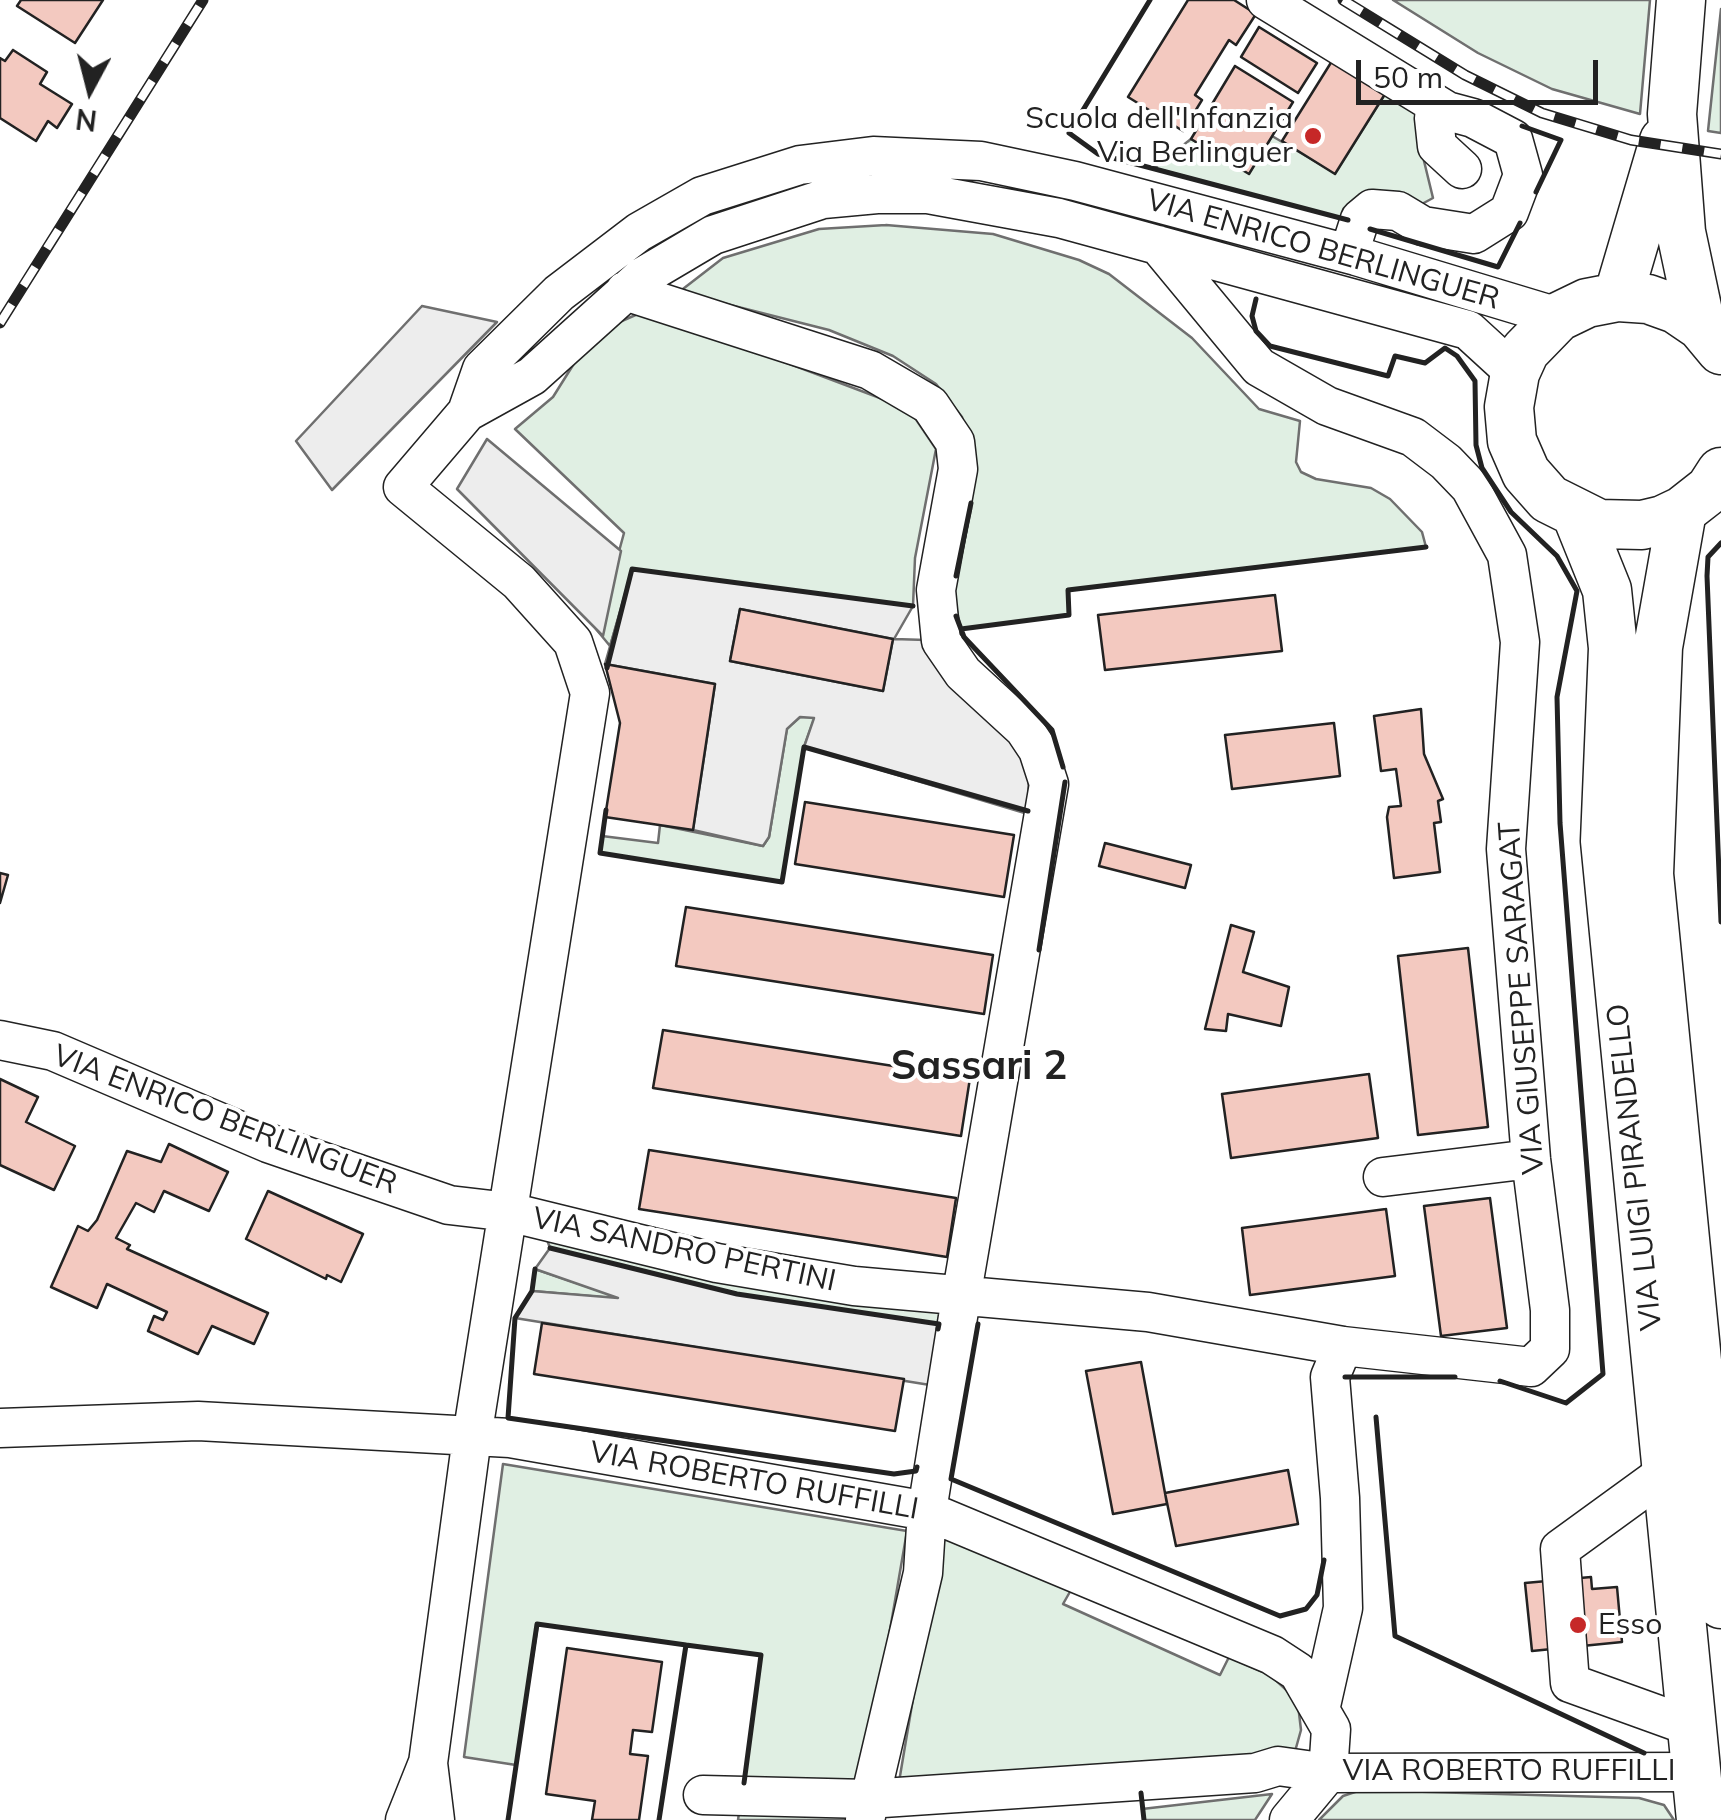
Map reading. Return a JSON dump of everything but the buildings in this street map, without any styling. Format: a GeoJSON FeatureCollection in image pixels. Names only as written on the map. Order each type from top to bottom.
{"type":"FeatureCollection","features":[{"type":"Feature","properties":{"kind":"main road"},"geometry":{"type":"LineString","coordinates":[[1682,0],[1672,114],[1681,232],[1711,338]]}},
{"type":"Feature","properties":{"kind":"main road"},"geometry":{"type":"LineString","coordinates":[[1618,297],[1672,114]]}},
{"type":"Feature","properties":{"kind":"main road"},"geometry":{"type":"LineString","coordinates":[[1711,338],[1676,309],[1648,299],[1618,297],[1586,303],[1558,317],[1540,332],[1515,373],[1509,407],[1512,442],[1538,486],[1578,518],[1599,524],[1642,526],[1682,511],[1710,489],[1721,472]]}},
{"type":"Feature","properties":{"kind":"main road","name":"VIA LUIGI PIRANDELLO"},"geometry":{"type":"LineString","coordinates":[[1682,511],[1658,647],[1649,874],[1713,1444],[1721,1604]]}},
{"type":"Feature","properties":{"kind":"main road","name":"VIA LUIGI PIRANDELLO"},"geometry":{"type":"LineString","coordinates":[[1578,518],[1607,590],[1613,648],[1606,841],[1701,1820]]}},
{"type":"Feature","properties":{"kind":"street"},"geometry":{"type":"LineString","coordinates":[[1266,0],[1447,111],[1486,123],[1512,140],[1523,175],[1509,212],[1474,234],[1423,226],[1398,212],[1372,209],[1360,219],[1352,244],[1356,256]]}},
{"type":"Feature","properties":{"kind":"street"},"geometry":{"type":"LineString","coordinates":[[1447,111],[1434,118],[1437,146],[1462,169]]}},
{"type":"Feature","properties":{"kind":"street","name":"VIA ENRICO BERLINGUER"},"geometry":{"type":"LineString","coordinates":[[466,412],[472,364],[639,232],[702,196],[800,165],[855,158],[981,162],[1074,181],[1356,256],[1558,317]]}},
{"type":"Feature","properties":{"kind":"street","name":"VIA ENRICO BERLINGUER"},"geometry":{"type":"LineString","coordinates":[[402,487],[466,412],[532,376],[625,291],[713,235],[760,216],[823,199],[928,194],[1059,218],[1468,330],[1515,373]]}},
{"type":"Feature","properties":{"kind":"street","name":"VIA GIUSEPPE SARAGAT"},"geometry":{"type":"LineString","coordinates":[[1158,245],[1259,366],[1327,406],[1413,438],[1446,462],[1470,487],[1507,555],[1520,642],[1506,849],[1531,1159],[1550,1310],[1550,1349],[1530,1367],[1343,1346]]}},
{"type":"Feature","properties":{"kind":"street"},"geometry":{"type":"LineString","coordinates":[[625,291],[870,370],[930,405],[954,442],[958,469],[936,590],[941,641],[963,673],[1024,729],[1038,750],[1048,784],[960,1298],[927,1511],[923,1573],[867,1810]]}},
{"type":"Feature","properties":{"kind":"street","name":"VIA SANDRO PERTINI"},"geometry":{"type":"LineString","coordinates":[[402,487],[530,594],[573,642],[590,693],[472,1437],[428,1763],[435,1820]]}},
{"type":"Feature","properties":{"kind":"street","name":"VIA ENRICO BERLINGUER"},"geometry":{"type":"LineString","coordinates":[[0,1040],[53,1051],[112,1073],[268,1144],[346,1172],[449,1206],[508,1212]]}},
{"type":"Feature","properties":{"kind":"street"},"geometry":{"type":"LineString","coordinates":[[1382,1177],[1531,1159]]}},
{"type":"Feature","properties":{"kind":"street","name":"VIA SANDRO PERTINI"},"geometry":{"type":"LineString","coordinates":[[508,1212],[717,1263],[960,1298],[1148,1312],[1343,1346]]}},
{"type":"Feature","properties":{"kind":"street"},"geometry":{"type":"LineString","coordinates":[[1320,1710],[1342,1608],[1340,1498],[1330,1377],[1343,1346]]}},
{"type":"Feature","properties":{"kind":"street","name":"VIA ROBERTO RUFFILLI"},"geometry":{"type":"LineString","coordinates":[[0,1428],[198,1421],[510,1438],[927,1511],[1272,1655],[1298,1672],[1332,1728],[1328,1774],[1694,1749]]}},
{"type":"Feature","properties":{"kind":"street"},"geometry":{"type":"LineString","coordinates":[[1666,1472],[1560,1549],[1570,1682],[1694,1749]]}},
{"type":"Feature","properties":{"kind":"street"},"geometry":{"type":"LineString","coordinates":[[1272,1655],[1298,1648],[1342,1608]]}},
{"type":"Feature","properties":{"kind":"street","name":"VIA SANDRO PERTINI"},"geometry":{"type":"LineString","coordinates":[[404,1820],[428,1763]]}},
{"type":"Feature","properties":{"kind":"street"},"geometry":{"type":"LineString","coordinates":[[704,1796],[867,1810],[1236,1774],[1278,1766],[1328,1774]]}},
{"type":"Feature","properties":{"kind":"street"},"geometry":{"type":"LineString","coordinates":[[1289,1820],[1328,1774]]}},
{"type":"Feature","properties":{"kind":"green space"},"geometry":{"type":"Polygon","coordinates":[[[1393,0],[1650,0],[1640,114],[1552,89],[1478,53],[1393,0]]]}},
{"type":"Feature","properties":{"kind":"green space"},"geometry":{"type":"Polygon","coordinates":[[[1721,9],[1721,133],[1708,131],[1721,9]]]}},
{"type":"Feature","properties":{"kind":"green space"},"geometry":{"type":"Polygon","coordinates":[[[1385,94],[1407,103],[1428,128],[1424,161],[1433,198],[1420,205],[1348,220],[1154,168],[1191,139],[1249,173],[1272,136],[1335,173],[1385,94]]]}},
{"type":"Feature","properties":{"kind":"green space"},"geometry":{"type":"Polygon","coordinates":[[[886,225],[993,234],[1079,260],[1109,274],[1192,338],[1259,409],[1300,421],[1296,462],[1301,472],[1316,479],[1371,488],[1390,499],[1422,532],[1426,547],[1068,590],[1069,615],[961,629],[953,593],[971,509],[972,464],[962,417],[936,384],[893,356],[829,330],[679,292],[723,258],[819,229],[886,225]]]}},
{"type":"Feature","properties":{"kind":"green space"},"geometry":{"type":"Polygon","coordinates":[[[647,310],[909,409],[936,449],[915,558],[913,606],[633,569],[610,646],[596,629],[604,556],[618,555],[624,533],[515,429],[553,397],[585,346],[615,324],[647,310]]]}},
{"type":"Feature","properties":{"kind":"green space"},"geometry":{"type":"Polygon","coordinates":[[[800,717],[815,717],[804,747],[782,882],[600,853],[602,836],[658,843],[660,825],[763,846],[769,837],[787,728],[800,717]]]}},
{"type":"Feature","properties":{"kind":"green space"},"geometry":{"type":"Polygon","coordinates":[[[545,1234],[942,1308],[939,1324],[737,1294],[550,1248],[545,1234]]]}},
{"type":"Feature","properties":{"kind":"green space"},"geometry":{"type":"Polygon","coordinates":[[[535,1269],[624,1299],[532,1291],[535,1269]]]}},
{"type":"Feature","properties":{"kind":"green space"},"geometry":{"type":"Polygon","coordinates":[[[503,1464],[907,1531],[864,1781],[743,1788],[761,1655],[538,1624],[516,1765],[464,1757],[503,1464]]]}},
{"type":"Feature","properties":{"kind":"green space"},"geometry":{"type":"Polygon","coordinates":[[[941,1532],[1071,1590],[1063,1604],[1220,1675],[1229,1657],[1270,1675],[1294,1697],[1299,1713],[1301,1730],[1294,1755],[899,1782],[941,1532]]]}},
{"type":"Feature","properties":{"kind":"green space"},"geometry":{"type":"Polygon","coordinates":[[[1361,1790],[1639,1798],[1664,1805],[1674,1820],[1319,1820],[1343,1796],[1361,1790]]]}},
{"type":"Feature","properties":{"kind":"green space"},"geometry":{"type":"Polygon","coordinates":[[[1272,1794],[1255,1820],[1144,1820],[1142,1809],[1272,1794]]]}},
{"type":"Feature","properties":{"kind":"green space"},"geometry":{"type":"Polygon","coordinates":[[[861,1801],[858,1820],[738,1820],[740,1806],[861,1801]]]}},
{"type":"Feature","properties":{"kind":"shaded area"},"geometry":{"type":"Polygon","coordinates":[[[422,306],[497,322],[332,490],[296,441],[422,306]]]}},
{"type":"Feature","properties":{"kind":"shaded area"},"geometry":{"type":"Polygon","coordinates":[[[487,439],[621,551],[603,636],[457,489],[487,439]]]}},
{"type":"Feature","properties":{"kind":"shaded area"},"geometry":{"type":"Polygon","coordinates":[[[632,569],[913,606],[894,639],[926,640],[1003,726],[1029,770],[1028,814],[804,747],[814,718],[800,717],[787,729],[769,837],[763,846],[693,830],[715,684],[605,664],[632,569]],[[740,609],[730,661],[883,691],[893,639],[740,609]]]}},
{"type":"Feature","properties":{"kind":"shaded area"},"geometry":{"type":"Polygon","coordinates":[[[550,1248],[737,1294],[939,1324],[930,1385],[515,1318],[532,1291],[618,1298],[535,1269],[550,1248]]]}},
{"type":"Feature","properties":{"kind":"railway"},"geometry":{"type":"LineString","coordinates":[[0,323],[203,0]]}},
{"type":"Feature","properties":{"kind":"railway"},"geometry":{"type":"LineString","coordinates":[[1343,0],[1465,75],[1542,113],[1631,140],[1721,154]]}},
{"type":"Feature","properties":{"kind":"wall"},"geometry":{"type":"LineString","coordinates":[[1150,0],[1069,133],[1098,154],[1348,220]]}},
{"type":"Feature","properties":{"kind":"wall"},"geometry":{"type":"LineString","coordinates":[[1522,126],[1561,140],[1536,192]]}},
{"type":"Feature","properties":{"kind":"wall"},"geometry":{"type":"LineString","coordinates":[[1370,229],[1498,267],[1520,223]]}},
{"type":"Feature","properties":{"kind":"wall"},"geometry":{"type":"LineString","coordinates":[[1256,299],[1252,316],[1256,331],[1270,346],[1388,376],[1395,356],[1425,363],[1445,348],[1457,356],[1475,381],[1476,445],[1482,468],[1511,512],[1557,556],[1577,591],[1557,697],[1560,823],[1603,1374],[1566,1403],[1500,1381]]}},
{"type":"Feature","properties":{"kind":"wall"},"geometry":{"type":"LineString","coordinates":[[956,576],[971,503]]}},
{"type":"Feature","properties":{"kind":"wall"},"geometry":{"type":"LineString","coordinates":[[1721,543],[1708,557],[1707,576],[1721,922]]}},
{"type":"Feature","properties":{"kind":"wall"},"geometry":{"type":"LineString","coordinates":[[961,629],[1069,615],[1068,590],[1426,547]]}},
{"type":"Feature","properties":{"kind":"wall"},"geometry":{"type":"LineString","coordinates":[[607,668],[632,569],[913,606]]}},
{"type":"Feature","properties":{"kind":"wall"},"geometry":{"type":"LineString","coordinates":[[956,616],[964,637],[1052,730],[1063,767]]}},
{"type":"Feature","properties":{"kind":"wall"},"geometry":{"type":"LineString","coordinates":[[606,810],[600,853],[782,882],[804,747],[1028,811]]}},
{"type":"Feature","properties":{"kind":"wall"},"geometry":{"type":"LineString","coordinates":[[1039,950],[1065,782]]}},
{"type":"Feature","properties":{"kind":"wall"},"geometry":{"type":"LineString","coordinates":[[550,1248],[737,1294],[939,1324],[938,1329]]}},
{"type":"Feature","properties":{"kind":"wall"},"geometry":{"type":"LineString","coordinates":[[535,1269],[532,1291],[515,1318],[508,1418],[894,1474],[916,1471],[917,1467]]}},
{"type":"Feature","properties":{"kind":"wall"},"geometry":{"type":"LineString","coordinates":[[978,1324],[951,1479],[1280,1616],[1306,1609],[1317,1595],[1324,1560]]}},
{"type":"Feature","properties":{"kind":"wall"},"geometry":{"type":"LineString","coordinates":[[1345,1377],[1455,1377]]}},
{"type":"Feature","properties":{"kind":"wall"},"geometry":{"type":"LineString","coordinates":[[1376,1417],[1395,1636],[1644,1753]]}},
{"type":"Feature","properties":{"kind":"wall"},"geometry":{"type":"LineString","coordinates":[[508,1820],[537,1624],[686,1645],[659,1820]]}},
{"type":"Feature","properties":{"kind":"wall"},"geometry":{"type":"LineString","coordinates":[[686,1645],[761,1655],[744,1783]]}},
{"type":"Feature","properties":{"kind":"wall"},"geometry":{"type":"LineString","coordinates":[[1141,1793],[1144,1820]]}},
{"type":"Feature","properties":{"kind":"place","name":"Scuola dell'Infanzia Via Berlinguer"},"geometry":{"type":"Point","coordinates":[1313,136]}},
{"type":"Feature","properties":{"kind":"place","name":"Esso"},"geometry":{"type":"Point","coordinates":[1578,1625]}},
{"type":"Feature","properties":{"kind":"district","name":"Sassari 2"},"geometry":{"type":"Point","coordinates":[979,1067]}}]}
